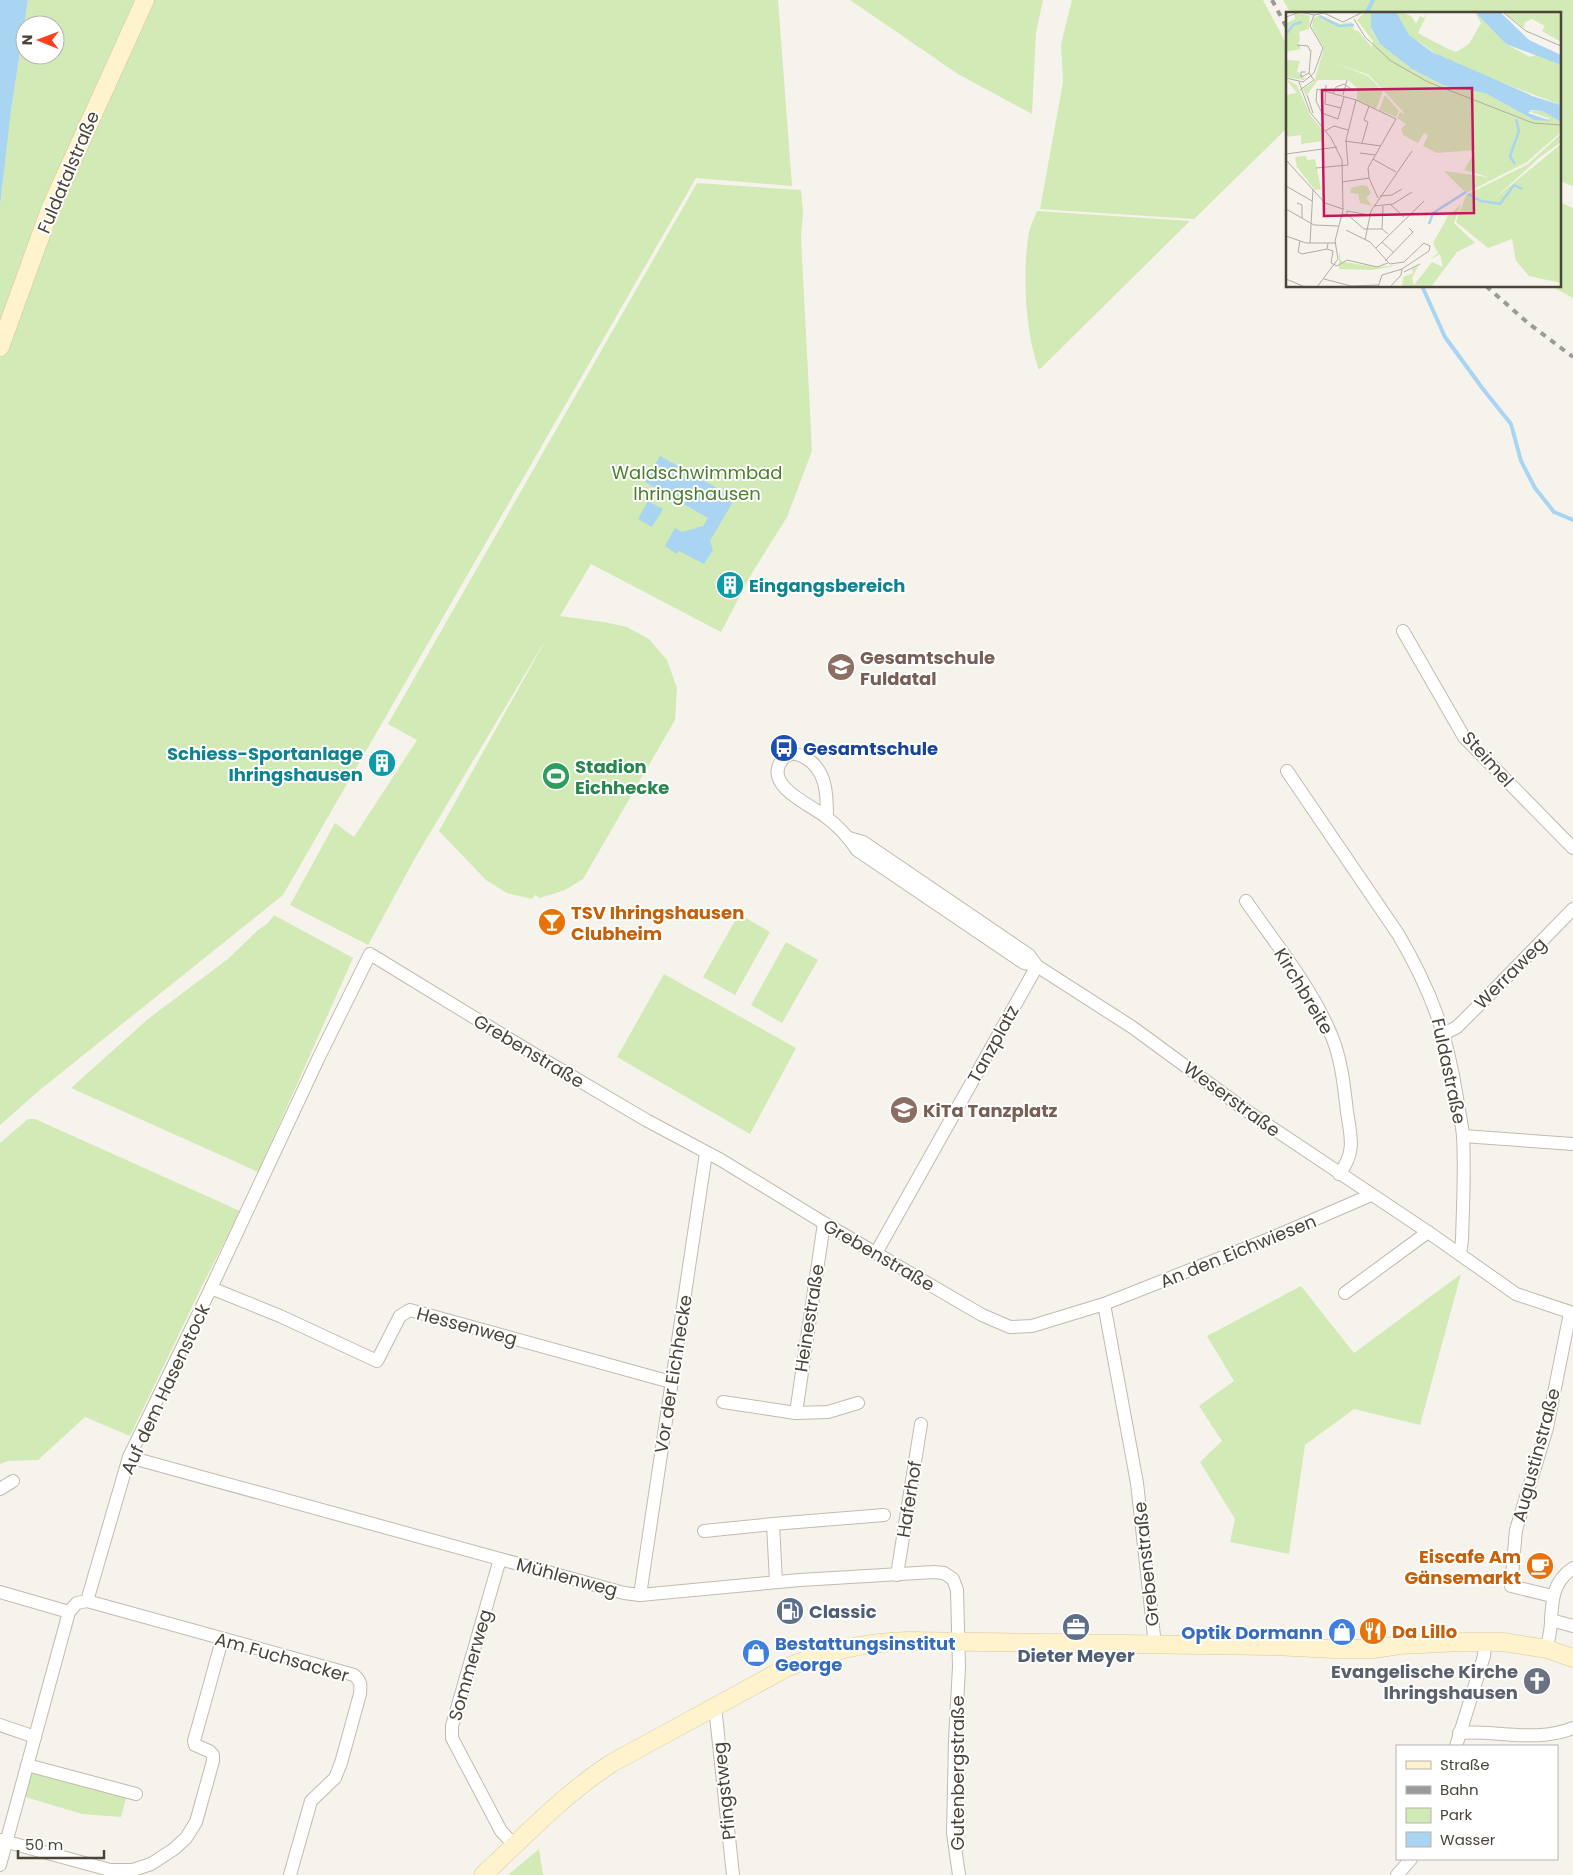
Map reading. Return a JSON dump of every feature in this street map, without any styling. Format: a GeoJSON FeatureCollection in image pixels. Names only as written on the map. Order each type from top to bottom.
{"type":"FeatureCollection","features":[{"type":"Feature","properties":{"kind":"street","name":"Fuldatalstraße"},"geometry":{"type":"LineString","coordinates":[[0,347],[51,207],[145,0]]}},
{"type":"Feature","properties":{"kind":"street","name":"Steimel"},"geometry":{"type":"LineString","coordinates":[[1403,631],[1464,737],[1573,848]]}},
{"type":"Feature","properties":{"kind":"street","name":"Weserstraße"},"geometry":{"type":"LineString","coordinates":[[827,818],[828,796],[822,774],[811,761],[802,756],[792,754],[781,760],[778,768],[781,784],[827,818],[850,838],[857,850],[1024,963],[1036,966],[1132,1028],[1212,1087],[1460,1254]]}},
{"type":"Feature","properties":{"kind":"street","name":"Fuldastraße"},"geometry":{"type":"LineString","coordinates":[[1287,771],[1398,934],[1429,992],[1444,1034],[1455,1084],[1463,1136],[1462,1240],[1460,1254]]}},
{"type":"Feature","properties":{"kind":"street","name":"Kirchbreite"},"geometry":{"type":"LineString","coordinates":[[1246,901],[1304,985],[1330,1030],[1340,1066],[1352,1147],[1347,1164],[1339,1174]]}},
{"type":"Feature","properties":{"kind":"street","name":"Werraweg"},"geometry":{"type":"LineString","coordinates":[[1444,1034],[1457,1026],[1487,998],[1573,909]]}},
{"type":"Feature","properties":{"kind":"street","name":"Grebenstraße"},"geometry":{"type":"LineString","coordinates":[[370,954],[549,1063],[646,1120],[721,1160],[824,1223],[982,1315],[1010,1327],[1032,1326],[1104,1304],[1137,1483],[1155,1645]]}},
{"type":"Feature","properties":{"kind":"street","name":"Auf dem Hasenstock"},"geometry":{"type":"LineString","coordinates":[[87,1601],[129,1457],[370,954]]}},
{"type":"Feature","properties":{"kind":"street","name":"Tanzplatz"},"geometry":{"type":"LineString","coordinates":[[876,1253],[1036,966]]}},
{"type":"Feature","properties":{"kind":"street"},"geometry":{"type":"LineString","coordinates":[[1463,1136],[1573,1144]]}},
{"type":"Feature","properties":{"kind":"street","name":"Vor der Eichhecke"},"geometry":{"type":"LineString","coordinates":[[640,1595],[706,1152]]}},
{"type":"Feature","properties":{"kind":"street","name":"An den Eichwiesen"},"geometry":{"type":"LineString","coordinates":[[1104,1304],[1274,1238],[1371,1195]]}},
{"type":"Feature","properties":{"kind":"street","name":"Heinestraße"},"geometry":{"type":"LineString","coordinates":[[796,1413],[824,1223]]}},
{"type":"Feature","properties":{"kind":"street"},"geometry":{"type":"LineString","coordinates":[[1345,1293],[1428,1232]]}},
{"type":"Feature","properties":{"kind":"street"},"geometry":{"type":"LineString","coordinates":[[1460,1254],[1516,1294],[1571,1313]]}},
{"type":"Feature","properties":{"kind":"street","name":"Hessenweg"},"geometry":{"type":"LineString","coordinates":[[211,1288],[280,1316],[377,1361],[400,1316],[410,1310],[671,1382]]}},
{"type":"Feature","properties":{"kind":"street","name":"Augustinstraße"},"geometry":{"type":"LineString","coordinates":[[1552,1596],[1511,1586],[1516,1530],[1547,1428],[1571,1313]]}},
{"type":"Feature","properties":{"kind":"street"},"geometry":{"type":"LineString","coordinates":[[723,1402],[796,1413],[828,1412],[858,1403]]}},
{"type":"Feature","properties":{"kind":"street","name":"Haferhof"},"geometry":{"type":"LineString","coordinates":[[897,1574],[921,1424]]}},
{"type":"Feature","properties":{"kind":"street","name":"Mühlenweg"},"geometry":{"type":"LineString","coordinates":[[129,1457],[624,1593],[640,1595],[776,1582],[897,1574],[944,1573],[953,1580],[957,1590],[959,1641]]}},
{"type":"Feature","properties":{"kind":"street"},"geometry":{"type":"LineString","coordinates":[[0,1489],[13,1481]]}},
{"type":"Feature","properties":{"kind":"street"},"geometry":{"type":"LineString","coordinates":[[704,1531],[884,1515]]}},
{"type":"Feature","properties":{"kind":"street"},"geometry":{"type":"LineString","coordinates":[[773,1524],[776,1582]]}},
{"type":"Feature","properties":{"kind":"street","name":"Sommerweg"},"geometry":{"type":"LineString","coordinates":[[500,1559],[452,1726],[452,1738],[502,1831],[515,1846]]}},
{"type":"Feature","properties":{"kind":"street"},"geometry":{"type":"LineString","coordinates":[[1547,1649],[1552,1596],[1564,1574],[1573,1568]]}},
{"type":"Feature","properties":{"kind":"street"},"geometry":{"type":"LineString","coordinates":[[0,1592],[68,1612]]}},
{"type":"Feature","properties":{"kind":"street"},"geometry":{"type":"LineString","coordinates":[[0,1865],[3,1841],[35,1737],[68,1612],[77,1603],[87,1601]]}},
{"type":"Feature","properties":{"kind":"street","name":"Am Fuchsacker"},"geometry":{"type":"LineString","coordinates":[[87,1601],[222,1640],[354,1675],[360,1680],[361,1685],[341,1763],[335,1778],[311,1800],[290,1875]]}},
{"type":"Feature","properties":{"kind":"street"},"geometry":{"type":"LineString","coordinates":[[1551,1620],[1573,1626]]}},
{"type":"Feature","properties":{"kind":"street"},"geometry":{"type":"LineString","coordinates":[[3,1841],[110,1870],[133,1870],[151,1864],[174,1849],[186,1838],[196,1822],[212,1767],[213,1755],[209,1751],[195,1745],[194,1741],[222,1640]]}},
{"type":"Feature","properties":{"kind":"street"},"geometry":{"type":"LineString","coordinates":[[483,1875],[556,1805],[586,1780],[635,1749],[786,1668],[813,1656],[839,1648],[877,1641],[1273,1646],[1325,1649],[1373,1649],[1400,1645],[1503,1642],[1547,1649],[1573,1658]]}},
{"type":"Feature","properties":{"kind":"street","name":"Gutenbergstraße"},"geometry":{"type":"LineString","coordinates":[[959,1641],[953,1833],[959,1875]]}},
{"type":"Feature","properties":{"kind":"street"},"geometry":{"type":"LineString","coordinates":[[1456,1745],[1484,1656],[1485,1642]]}},
{"type":"Feature","properties":{"kind":"street","name":"Pfingstweg"},"geometry":{"type":"LineString","coordinates":[[712,1708],[716,1716],[733,1875]]}},
{"type":"Feature","properties":{"kind":"street"},"geometry":{"type":"LineString","coordinates":[[0,1725],[35,1737]]}},
{"type":"Feature","properties":{"kind":"street"},"geometry":{"type":"LineString","coordinates":[[1459,1733],[1478,1732],[1546,1736],[1573,1728]]}},
{"type":"Feature","properties":{"kind":"street"},"geometry":{"type":"LineString","coordinates":[[27,1764],[136,1794]]}},
{"type":"Feature","properties":{"kind":"street"},"geometry":{"type":"LineString","coordinates":[[1398,1875],[1410,1860]]}},
{"type":"Feature","properties":{"kind":"green space"},"geometry":{"type":"Polygon","coordinates":[[[28,0],[778,0],[792,186],[696,178],[283,895],[41,1089],[0,1125],[0,206],[18,65],[65,65],[65,15],[26,15],[28,0]]]}},
{"type":"Feature","properties":{"kind":"green space"},"geometry":{"type":"Polygon","coordinates":[[[850,0],[1043,0],[1036,33],[1032,114],[958,74],[850,0]]]}},
{"type":"Feature","properties":{"kind":"green space"},"geometry":{"type":"Polygon","coordinates":[[[1072,0],[1263,0],[1286,43],[1286,129],[1194,219],[1040,209],[1063,82],[1061,44],[1072,0]]]}},
{"type":"Feature","properties":{"kind":"green space"},"geometry":{"type":"Polygon","coordinates":[[[1283,0],[1573,0],[1573,186],[1560,181],[1560,12],[1290,12],[1283,0]]]}},
{"type":"Feature","properties":{"kind":"green space","name":"Waldschwimmbad Ihringshausen"},"geometry":{"type":"Polygon","coordinates":[[[697,183],[801,190],[803,212],[801,237],[812,451],[787,517],[752,573],[721,632],[591,564],[560,616],[627,627],[649,639],[667,660],[677,688],[675,720],[583,879],[565,890],[540,898],[535,895],[532,899],[507,893],[486,880],[439,831],[549,634],[415,858],[368,945],[290,905],[335,823],[354,837],[417,740],[388,724],[697,183]]]}},
{"type":"Feature","properties":{"kind":"green space"},"geometry":{"type":"Polygon","coordinates":[[[1560,202],[1573,208],[1573,298],[1555,288],[1560,288],[1560,202]]]}},
{"type":"Feature","properties":{"kind":"green space"},"geometry":{"type":"Polygon","coordinates":[[[1037,211],[1190,221],[1039,370],[1034,355],[1028,320],[1025,283],[1029,232],[1037,211]]]}},
{"type":"Feature","properties":{"kind":"green space"},"geometry":{"type":"Polygon","coordinates":[[[739,914],[770,932],[735,995],[703,977],[739,914]]]}},
{"type":"Feature","properties":{"kind":"green space"},"geometry":{"type":"Polygon","coordinates":[[[274,915],[353,958],[258,1172],[71,1088],[148,1019],[228,959],[258,930],[267,924],[274,915]]]}},
{"type":"Feature","properties":{"kind":"green space"},"geometry":{"type":"Polygon","coordinates":[[[786,942],[818,960],[782,1023],[751,1005],[786,942]]]}},
{"type":"Feature","properties":{"kind":"green space"},"geometry":{"type":"Polygon","coordinates":[[[664,974],[796,1048],[750,1134],[617,1057],[664,974]]]}},
{"type":"Feature","properties":{"kind":"green space"},"geometry":{"type":"Polygon","coordinates":[[[28,1119],[35,1119],[240,1211],[130,1436],[85,1417],[38,1460],[8,1461],[0,1464],[0,1143],[28,1119]]]}},
{"type":"Feature","properties":{"kind":"green space"},"geometry":{"type":"Polygon","coordinates":[[[1461,1274],[1420,1425],[1354,1409],[1305,1445],[1289,1554],[1230,1542],[1235,1519],[1200,1462],[1222,1441],[1199,1406],[1234,1381],[1207,1336],[1301,1286],[1354,1353],[1461,1274]]]}},
{"type":"Feature","properties":{"kind":"green space"},"geometry":{"type":"Polygon","coordinates":[[[29,1768],[127,1795],[121,1817],[82,1814],[22,1796],[29,1768]]]}},
{"type":"Feature","properties":{"kind":"green space"},"geometry":{"type":"Polygon","coordinates":[[[539,1849],[543,1875],[508,1875],[539,1849]]]}},
{"type":"Feature","properties":{"kind":"water"},"geometry":{"type":"Polygon","coordinates":[[[0,0],[28,0],[26,15],[15,15],[15,65],[18,65],[0,206],[0,0]]]}},
{"type":"Feature","properties":{"kind":"water"},"geometry":{"type":"Polygon","coordinates":[[[660,456],[735,498],[710,541],[713,550],[704,564],[679,551],[677,554],[665,546],[675,528],[682,532],[703,526],[708,518],[645,482],[660,456]]]}},
{"type":"Feature","properties":{"kind":"water"},"geometry":{"type":"Polygon","coordinates":[[[648,501],[663,509],[652,527],[638,519],[648,501]]]}},
{"type":"Feature","properties":{"kind":"waterway"},"geometry":{"type":"LineString","coordinates":[[1367,12],[1373,0]]}},
{"type":"Feature","properties":{"kind":"waterway"},"geometry":{"type":"LineString","coordinates":[[1423,288],[1445,337],[1511,424],[1521,461],[1535,488],[1554,512],[1573,520]]}},
{"type":"Feature","properties":{"kind":"railway"},"geometry":{"type":"LineString","coordinates":[[1272,0],[1286,26]]}},
{"type":"Feature","properties":{"kind":"railway"},"geometry":{"type":"LineString","coordinates":[[1488,288],[1528,323],[1573,357]]}},
{"type":"Feature","properties":{"kind":"place","name":"Eingangsbereich"},"geometry":{"type":"Point","coordinates":[730,585]}},
{"type":"Feature","properties":{"kind":"place","name":"Gesamtschule Fuldatal"},"geometry":{"type":"Point","coordinates":[841,667]}},
{"type":"Feature","properties":{"kind":"place","name":"Gesamtschule"},"geometry":{"type":"Point","coordinates":[784,748]}},
{"type":"Feature","properties":{"kind":"place","name":"Schiess-Sportanlage Ihringshausen"},"geometry":{"type":"Point","coordinates":[382,763]}},
{"type":"Feature","properties":{"kind":"place","name":"Stadion Eichhecke"},"geometry":{"type":"Point","coordinates":[556,776]}},
{"type":"Feature","properties":{"kind":"place","name":"TSV Ihringshausen Clubheim"},"geometry":{"type":"Point","coordinates":[552,922]}},
{"type":"Feature","properties":{"kind":"place","name":"KiTa Tanzplatz"},"geometry":{"type":"Point","coordinates":[904,1110]}},
{"type":"Feature","properties":{"kind":"place","name":"Eiscafe Am Gänsemarkt"},"geometry":{"type":"Point","coordinates":[1540,1566]}},
{"type":"Feature","properties":{"kind":"place","name":"Classic"},"geometry":{"type":"Point","coordinates":[790,1611]}},
{"type":"Feature","properties":{"kind":"place","name":"Dieter Meyer"},"geometry":{"type":"Point","coordinates":[1076,1627]}},
{"type":"Feature","properties":{"kind":"place","name":"Da Lillo"},"geometry":{"type":"Point","coordinates":[1373,1631]}},
{"type":"Feature","properties":{"kind":"place","name":"Optik Dormann"},"geometry":{"type":"Point","coordinates":[1342,1632]}},
{"type":"Feature","properties":{"kind":"place","name":"Bestattungsinstitut George"},"geometry":{"type":"Point","coordinates":[756,1653]}},
{"type":"Feature","properties":{"kind":"place","name":"Evangelische Kirche Ihringshausen"},"geometry":{"type":"Point","coordinates":[1537,1681]}}]}
